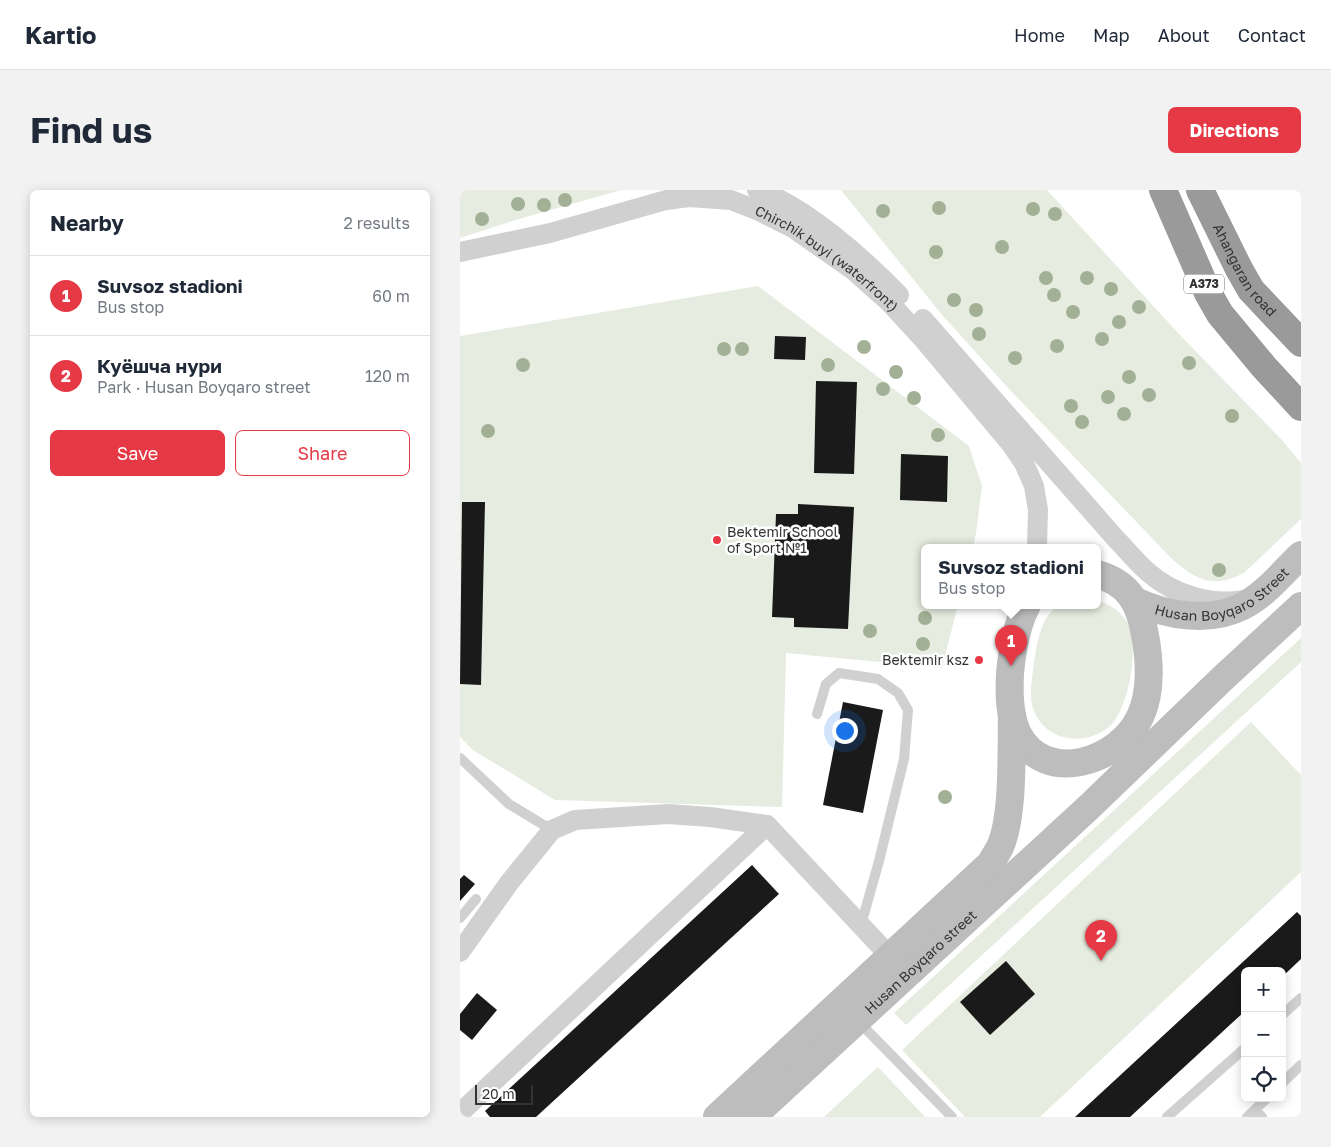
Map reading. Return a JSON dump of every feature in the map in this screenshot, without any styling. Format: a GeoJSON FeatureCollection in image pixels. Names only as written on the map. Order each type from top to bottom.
{"type":"FeatureCollection","features":[{"type":"Feature","properties":{"kind":"highway","name":"A373"},"geometry":{"type":"LineString","coordinates":[[1163,190],[1208,293],[1220,314],[1264,367],[1301,407]]}},
{"type":"Feature","properties":{"kind":"highway","name":"Ahangaran road"},"geometry":{"type":"LineString","coordinates":[[1200,190],[1251,290],[1301,344]]}},
{"type":"Feature","properties":{"kind":"main road","name":"Husan Boyqaro Street"},"geometry":{"type":"LineString","coordinates":[[1135,601],[1162,611],[1196,616],[1229,612],[1244,606],[1256,598],[1301,555]]}},
{"type":"Feature","properties":{"kind":"main road","name":"Husan Boyqaro Street"},"geometry":{"type":"LineString","coordinates":[[1101,576],[1122,585],[1135,601],[1146,640],[1149,666],[1146,699],[1141,716],[1126,739]]}},
{"type":"Feature","properties":{"kind":"main road","name":"Husan Boyqaro Street"},"geometry":{"type":"LineString","coordinates":[[1012,716],[1018,735],[1037,755],[1054,762],[1073,763],[1092,760],[1110,752],[1126,739],[1223,678],[1301,606]]}},
{"type":"Feature","properties":{"kind":"main road","name":"Husan Boyqaro Street"},"geometry":{"type":"LineString","coordinates":[[898,965],[990,864],[1000,847],[1009,797],[1012,716],[1009,690],[1011,666],[1015,638],[1025,609]]}},
{"type":"Feature","properties":{"kind":"main road","name":"Husan Boyqaro street"},"geometry":{"type":"LineString","coordinates":[[752,1117],[849,1012],[898,965],[1089,807],[1223,678]]}},
{"type":"Feature","properties":{"kind":"main road","name":"Husan Boyqaro street"},"geometry":{"type":"LineString","coordinates":[[1089,807],[1126,739]]}},
{"type":"Feature","properties":{"kind":"main road","name":"Husan Boyqaro street"},"geometry":{"type":"LineString","coordinates":[[717,1117],[849,1012]]}},
{"type":"Feature","properties":{"kind":"street","name":"Chirchik buyi (waterfront)"},"geometry":{"type":"LineString","coordinates":[[469,250],[546,221],[652,190]]}},
{"type":"Feature","properties":{"kind":"street","name":"Chirchik buyi (waterfront)"},"geometry":{"type":"LineString","coordinates":[[469,250],[550,233],[666,200],[688,196],[731,200],[759,195],[793,208],[870,266],[937,334],[1116,539],[1149,573],[1181,592],[1219,602],[1237,602],[1256,598]]}},
{"type":"Feature","properties":{"kind":"street","name":"Chirchik buyi (waterfront)"},"geometry":{"type":"LineString","coordinates":[[759,195],[793,228],[852,270],[889,302],[924,340],[1011,444],[1024,464],[1034,486],[1038,510],[1037,544]]}},
{"type":"Feature","properties":{"kind":"street","name":"Chirchik buyi (waterfront)"},"geometry":{"type":"LineString","coordinates":[[1116,539],[1135,601]]}},
{"type":"Feature","properties":{"kind":"street"},"geometry":{"type":"LineString","coordinates":[[460,952],[509,883],[552,830],[575,820],[668,814],[710,817],[767,825],[898,965]]}},
{"type":"Feature","properties":{"kind":"street"},"geometry":{"type":"LineString","coordinates":[[460,1113],[767,825]]}},
{"type":"Feature","properties":{"kind":"lane"},"geometry":{"type":"LineString","coordinates":[[817,714],[826,684],[839,673],[878,679],[898,693],[908,710],[904,760],[861,926]]}},
{"type":"Feature","properties":{"kind":"lane"},"geometry":{"type":"LineString","coordinates":[[460,758],[510,804],[552,830]]}},
{"type":"Feature","properties":{"kind":"lane"},"geometry":{"type":"LineString","coordinates":[[460,918],[476,899]]}},
{"type":"Feature","properties":{"kind":"lane"},"geometry":{"type":"LineString","coordinates":[[1284,1012],[1301,998]]}},
{"type":"Feature","properties":{"kind":"lane"},"geometry":{"type":"LineString","coordinates":[[849,1012],[952,1117]]}},
{"type":"Feature","properties":{"kind":"lane"},"geometry":{"type":"LineString","coordinates":[[1167,1117],[1241,1052]]}},
{"type":"Feature","properties":{"kind":"lane"},"geometry":{"type":"LineString","coordinates":[[1286,1079],[1301,1065]]}},
{"type":"Feature","properties":{"kind":"lane"},"geometry":{"type":"LineString","coordinates":[[1247,1117],[1258,1113],[1265,1102]]}},
{"type":"Feature","properties":{"kind":"shaded area"},"geometry":{"type":"Polygon","coordinates":[[[460,190],[621,190],[460,238],[460,190]]]}},
{"type":"Feature","properties":{"kind":"shaded area"},"geometry":{"type":"Polygon","coordinates":[[[841,190],[1047,190],[1179,334],[1281,439],[1301,463],[1301,519],[1245,572],[1224,581],[1215,581],[1206,580],[1189,572],[1172,559],[1010,390],[943,316],[841,190]]]}},
{"type":"Feature","properties":{"kind":"shaded area","name":"Bektemir School of Sport №1"},"geometry":{"type":"Polygon","coordinates":[[[758,286],[969,446],[982,486],[974,544],[921,544],[921,609],[957,609],[942,668],[786,653],[782,807],[555,800],[473,750],[460,737],[460,336],[758,286]]]}},
{"type":"Feature","properties":{"kind":"shaded area"},"geometry":{"type":"Polygon","coordinates":[[[1101,602],[1119,612],[1130,629],[1133,658],[1128,690],[1123,705],[1110,726],[1100,733],[1089,737],[1077,739],[1055,734],[1038,719],[1033,708],[1031,689],[1037,643],[1043,625],[1052,610],[1101,609],[1101,602]]]}},
{"type":"Feature","properties":{"kind":"shaded area"},"geometry":{"type":"Polygon","coordinates":[[[1301,638],[1301,662],[906,1025],[894,1013],[1301,638]]]}},
{"type":"Feature","properties":{"kind":"shaded area"},"geometry":{"type":"Polygon","coordinates":[[[1251,722],[1301,775],[1301,872],[1040,1117],[965,1117],[902,1050],[1251,722]]]}},
{"type":"Feature","properties":{"kind":"shaded area"},"geometry":{"type":"Polygon","coordinates":[[[878,1067],[925,1117],[824,1117],[878,1067]]]}},
{"type":"Feature","properties":{"kind":"building"},"geometry":{"type":"Polygon","coordinates":[[[775,336],[806,337],[805,360],[774,359],[775,336]]]}},
{"type":"Feature","properties":{"kind":"building"},"geometry":{"type":"Polygon","coordinates":[[[816,381],[857,382],[854,474],[814,473],[816,381]]]}},
{"type":"Feature","properties":{"kind":"building"},"geometry":{"type":"Polygon","coordinates":[[[901,454],[948,456],[947,502],[900,500],[901,454]]]}},
{"type":"Feature","properties":{"kind":"building"},"geometry":{"type":"Polygon","coordinates":[[[462,502],[485,502],[481,685],[460,684],[462,502]]]}},
{"type":"Feature","properties":{"kind":"building"},"geometry":{"type":"Polygon","coordinates":[[[798,504],[854,507],[848,629],[794,627],[794,618],[772,617],[776,514],[798,514],[798,504]]]}},
{"type":"Feature","properties":{"kind":"building"},"geometry":{"type":"Polygon","coordinates":[[[843,702],[883,710],[863,813],[823,805],[843,702]]]}},
{"type":"Feature","properties":{"kind":"building"},"geometry":{"type":"Polygon","coordinates":[[[752,865],[779,894],[536,1117],[490,1117],[485,1111],[752,865]]]}},
{"type":"Feature","properties":{"kind":"building"},"geometry":{"type":"Polygon","coordinates":[[[464,875],[475,884],[460,901],[460,879],[464,875]]]}},
{"type":"Feature","properties":{"kind":"building"},"geometry":{"type":"Polygon","coordinates":[[[1297,912],[1301,916],[1301,959],[1286,973],[1286,967],[1241,967],[1241,1015],[1130,1117],[1075,1117],[1297,912]]]}},
{"type":"Feature","properties":{"kind":"building"},"geometry":{"type":"Polygon","coordinates":[[[1006,961],[1035,994],[990,1035],[960,1002],[1006,961]]]}},
{"type":"Feature","properties":{"kind":"building"},"geometry":{"type":"Polygon","coordinates":[[[477,993],[497,1010],[472,1040],[460,1030],[460,1014],[477,993]]]}},
{"type":"Feature","properties":{"kind":"place","name":"Bektemir School of Sport №1"},"geometry":{"type":"Point","coordinates":[717,540]}},
{"type":"Feature","properties":{"kind":"place","name":"Bektemir ksz"},"geometry":{"type":"Point","coordinates":[979,660]}},
{"type":"Feature","properties":{"kind":"place","name":"Suvsoz stadioni"},"geometry":{"type":"Point","coordinates":[1011,666]}},
{"type":"Feature","properties":{"kind":"place","name":"Куёшча нури"},"geometry":{"type":"Point","coordinates":[1101,961]}}]}
